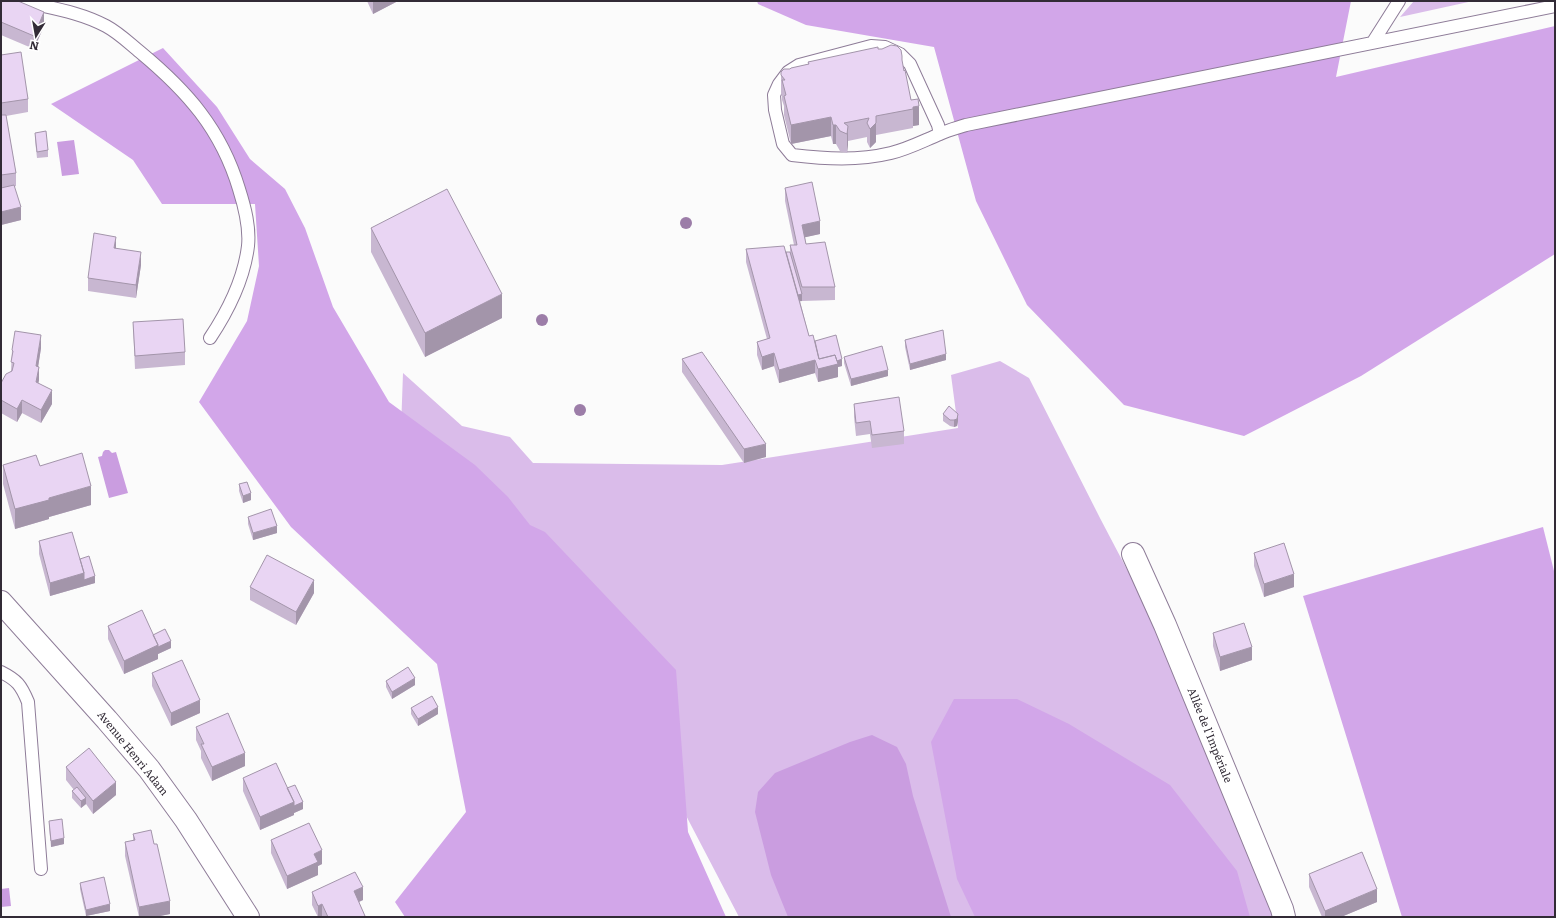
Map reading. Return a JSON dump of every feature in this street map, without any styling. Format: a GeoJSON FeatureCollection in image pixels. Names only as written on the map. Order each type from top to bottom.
{"type":"FeatureCollection","features":[{"type":"Feature","properties":{"kind":"street","name":"Allée de l'Impériale"},"geometry":{"type":"LineString","coordinates":[[1133,554],[1165,625],[1284,917]]}},
{"type":"Feature","properties":{"kind":"street","name":"Avenue Henri Adam"},"geometry":{"type":"LineString","coordinates":[[5,613],[102,714],[149,769],[186,820],[248,917]]}},
{"type":"Feature","properties":{"kind":"lane"},"geometry":{"type":"LineString","coordinates":[[22,1],[79,14],[107,26],[120,35],[166,74],[194,103],[212,129],[229,159],[244,204],[248,225],[248,246],[241,274],[228,307],[210,338]]}},
{"type":"Feature","properties":{"kind":"lane"},"geometry":{"type":"LineString","coordinates":[[1373,42],[1399,1]]}},
{"type":"Feature","properties":{"kind":"lane"},"geometry":{"type":"LineString","coordinates":[[940,134],[938,125],[910,64],[900,54],[885,47],[871,46],[799,65],[788,72],[779,84],[774,95],[775,110],[783,144],[792,155],[839,160],[859,159],[891,153],[916,145],[940,134],[966,125],[1555,6]]}},
{"type":"Feature","properties":{"kind":"lane"},"geometry":{"type":"LineString","coordinates":[[1,672],[12,677],[22,687],[28,702],[41,869]]}},
{"type":"Feature","properties":{"kind":"shaded area"},"geometry":{"type":"Polygon","coordinates":[[[757,1],[1351,1],[1336,77],[1555,26],[1555,254],[1361,376],[1244,436],[1124,405],[1027,305],[976,201],[934,47],[806,25],[758,4],[757,1]]]}},
{"type":"Feature","properties":{"kind":"shaded area"},"geometry":{"type":"Polygon","coordinates":[[[1414,1],[1473,1],[1400,17],[1414,1]]]}},
{"type":"Feature","properties":{"kind":"shaded area"},"geometry":{"type":"Polygon","coordinates":[[[163,48],[217,107],[250,159],[285,189],[305,228],[333,307],[389,402],[475,465],[508,497],[530,525],[545,532],[676,670],[688,832],[726,917],[405,917],[395,902],[466,812],[437,664],[291,527],[199,402],[247,321],[259,266],[255,204],[162,204],[133,160],[51,104],[163,48]]]}},
{"type":"Feature","properties":{"kind":"shaded area"},"geometry":{"type":"Polygon","coordinates":[[[74,140],[79,174],[62,176],[57,142],[74,140]]]}},
{"type":"Feature","properties":{"kind":"shaded area"},"geometry":{"type":"Polygon","coordinates":[[[1000,361],[1029,378],[1153,619],[1274,917],[739,917],[645,737],[401,429],[403,373],[462,426],[510,437],[533,463],[722,465],[958,428],[951,375],[1000,361]]]}},
{"type":"Feature","properties":{"kind":"shaded area"},"geometry":{"type":"Polygon","coordinates":[[[105,450],[109,450],[112,453],[116,452],[128,493],[109,498],[98,457],[102,456],[105,450]]]}},
{"type":"Feature","properties":{"kind":"shaded area"},"geometry":{"type":"Polygon","coordinates":[[[1543,527],[1555,575],[1555,917],[1402,917],[1303,596],[1543,527]]]}},
{"type":"Feature","properties":{"kind":"shaded area"},"geometry":{"type":"Polygon","coordinates":[[[954,699],[1017,699],[1069,724],[1170,785],[1237,871],[1250,917],[975,917],[957,879],[931,742],[954,699]]]}},
{"type":"Feature","properties":{"kind":"shaded area"},"geometry":{"type":"Polygon","coordinates":[[[872,735],[897,747],[906,764],[913,796],[951,917],[788,917],[771,875],[755,812],[758,792],[775,773],[850,742],[872,735]]]}},
{"type":"Feature","properties":{"kind":"shaded area"},"geometry":{"type":"Polygon","coordinates":[[[9,888],[11,906],[1,907],[1,889],[9,888]]]}},
{"type":"Feature","properties":{"kind":"building"},"geometry":{"type":"Polygon","coordinates":[[[1,1],[18,1],[44,12],[34,36],[1,22],[1,1]]]}},
{"type":"Feature","properties":{"kind":"building"},"geometry":{"type":"Polygon","coordinates":[[[891,45],[897,46],[901,50],[911,100],[918,99],[919,106],[913,107],[913,109],[876,116],[876,123],[870,129],[867,123],[869,118],[844,123],[848,126],[847,134],[840,131],[836,125],[833,125],[831,117],[791,125],[784,96],[786,95],[782,80],[785,80],[781,75],[781,72],[784,69],[790,69],[809,64],[808,62],[878,47],[878,49],[882,49],[891,45]]]}},
{"type":"Feature","properties":{"kind":"building"},"geometry":{"type":"Polygon","coordinates":[[[21,52],[28,99],[1,103],[1,55],[21,52]]]}},
{"type":"Feature","properties":{"kind":"building"},"geometry":{"type":"Polygon","coordinates":[[[1,115],[6,115],[16,173],[1,175],[1,115]]]}},
{"type":"Feature","properties":{"kind":"building"},"geometry":{"type":"Polygon","coordinates":[[[46,131],[48,150],[37,152],[35,133],[46,131]]]}},
{"type":"Feature","properties":{"kind":"building"},"geometry":{"type":"Polygon","coordinates":[[[812,182],[820,221],[802,225],[806,244],[825,242],[835,287],[802,287],[790,245],[797,245],[785,188],[812,182]]]}},
{"type":"Feature","properties":{"kind":"building"},"geometry":{"type":"Polygon","coordinates":[[[14,185],[21,207],[1,212],[1,188],[14,185]]]}},
{"type":"Feature","properties":{"kind":"building"},"geometry":{"type":"Polygon","coordinates":[[[447,189],[502,294],[425,333],[371,228],[447,189]]]}},
{"type":"Feature","properties":{"kind":"building"},"geometry":{"type":"Polygon","coordinates":[[[94,233],[116,237],[114,248],[141,252],[136,285],[88,278],[94,233]]]}},
{"type":"Feature","properties":{"kind":"building"},"geometry":{"type":"Polygon","coordinates":[[[784,246],[809,336],[813,335],[819,359],[835,355],[838,364],[818,369],[815,360],[779,370],[774,353],[762,357],[757,342],[770,338],[746,249],[784,246]]]}},
{"type":"Feature","properties":{"kind":"building"},"geometry":{"type":"Polygon","coordinates":[[[786,252],[790,252],[802,294],[798,295],[786,252]]]}},
{"type":"Feature","properties":{"kind":"building"},"geometry":{"type":"Polygon","coordinates":[[[183,319],[185,352],[135,356],[133,322],[183,319]]]}},
{"type":"Feature","properties":{"kind":"building"},"geometry":{"type":"Polygon","coordinates":[[[943,330],[946,354],[910,364],[905,340],[943,330]]]}},
{"type":"Feature","properties":{"kind":"building"},"geometry":{"type":"Polygon","coordinates":[[[15,331],[41,335],[36,366],[39,367],[36,382],[52,390],[41,410],[22,400],[17,409],[1,400],[1,383],[6,374],[12,371],[14,363],[11,362],[15,331]]]}},
{"type":"Feature","properties":{"kind":"building"},"geometry":{"type":"Polygon","coordinates":[[[836,335],[842,359],[837,361],[835,355],[819,359],[815,341],[836,335]]]}},
{"type":"Feature","properties":{"kind":"building"},"geometry":{"type":"Polygon","coordinates":[[[882,346],[888,370],[851,379],[844,357],[882,346]]]}},
{"type":"Feature","properties":{"kind":"building"},"geometry":{"type":"Polygon","coordinates":[[[702,352],[766,444],[744,449],[682,359],[702,352]]]}},
{"type":"Feature","properties":{"kind":"building"},"geometry":{"type":"Polygon","coordinates":[[[899,397],[904,431],[872,435],[870,421],[856,423],[854,404],[899,397]]]}},
{"type":"Feature","properties":{"kind":"building"},"geometry":{"type":"Polygon","coordinates":[[[949,406],[958,414],[957,419],[950,420],[943,414],[949,406]]]}},
{"type":"Feature","properties":{"kind":"building"},"geometry":{"type":"Polygon","coordinates":[[[82,453],[91,486],[49,498],[49,500],[15,509],[3,465],[36,455],[40,466],[82,453]]]}},
{"type":"Feature","properties":{"kind":"building"},"geometry":{"type":"Polygon","coordinates":[[[247,482],[251,493],[243,496],[239,484],[247,482]]]}},
{"type":"Feature","properties":{"kind":"building"},"geometry":{"type":"Polygon","coordinates":[[[271,509],[277,526],[253,533],[248,517],[271,509]]]}},
{"type":"Feature","properties":{"kind":"building"},"geometry":{"type":"Polygon","coordinates":[[[72,532],[84,573],[50,583],[39,541],[72,532]]]}},
{"type":"Feature","properties":{"kind":"building"},"geometry":{"type":"Polygon","coordinates":[[[1284,543],[1294,574],[1264,584],[1254,553],[1284,543]]]}},
{"type":"Feature","properties":{"kind":"building"},"geometry":{"type":"Polygon","coordinates":[[[267,555],[314,580],[296,612],[250,587],[267,555]]]}},
{"type":"Feature","properties":{"kind":"building"},"geometry":{"type":"Polygon","coordinates":[[[89,556],[95,576],[84,580],[84,573],[80,559],[89,556]]]}},
{"type":"Feature","properties":{"kind":"building"},"geometry":{"type":"Polygon","coordinates":[[[142,610],[158,645],[124,661],[108,626],[142,610]]]}},
{"type":"Feature","properties":{"kind":"building"},"geometry":{"type":"Polygon","coordinates":[[[1244,623],[1252,647],[1220,657],[1213,633],[1244,623]]]}},
{"type":"Feature","properties":{"kind":"building"},"geometry":{"type":"Polygon","coordinates":[[[165,629],[171,641],[158,647],[153,635],[165,629]]]}},
{"type":"Feature","properties":{"kind":"building"},"geometry":{"type":"Polygon","coordinates":[[[182,660],[200,700],[171,713],[152,673],[182,660]]]}},
{"type":"Feature","properties":{"kind":"building"},"geometry":{"type":"Polygon","coordinates":[[[408,667],[415,678],[392,692],[386,681],[408,667]]]}},
{"type":"Feature","properties":{"kind":"building"},"geometry":{"type":"Polygon","coordinates":[[[432,696],[438,707],[418,719],[411,708],[432,696]]]}},
{"type":"Feature","properties":{"kind":"building"},"geometry":{"type":"Polygon","coordinates":[[[228,713],[245,753],[212,767],[201,744],[204,744],[196,727],[228,713]]]}},
{"type":"Feature","properties":{"kind":"building"},"geometry":{"type":"Polygon","coordinates":[[[89,748],[116,782],[93,801],[66,767],[89,748]]]}},
{"type":"Feature","properties":{"kind":"building"},"geometry":{"type":"Polygon","coordinates":[[[276,763],[294,802],[260,817],[243,778],[276,763]]]}},
{"type":"Feature","properties":{"kind":"building"},"geometry":{"type":"Polygon","coordinates":[[[295,785],[303,802],[294,806],[294,802],[287,788],[295,785]]]}},
{"type":"Feature","properties":{"kind":"building"},"geometry":{"type":"Polygon","coordinates":[[[77,787],[86,798],[81,801],[72,791],[77,787]]]}},
{"type":"Feature","properties":{"kind":"building"},"geometry":{"type":"Polygon","coordinates":[[[62,819],[64,838],[51,841],[49,821],[62,819]]]}},
{"type":"Feature","properties":{"kind":"building"},"geometry":{"type":"Polygon","coordinates":[[[309,823],[322,850],[314,854],[318,862],[287,876],[271,840],[309,823]]]}},
{"type":"Feature","properties":{"kind":"building"},"geometry":{"type":"Polygon","coordinates":[[[151,830],[154,844],[157,844],[170,901],[139,907],[125,842],[135,840],[133,834],[151,830]]]}},
{"type":"Feature","properties":{"kind":"building"},"geometry":{"type":"Polygon","coordinates":[[[1362,852],[1377,889],[1325,911],[1309,874],[1362,852]]]}},
{"type":"Feature","properties":{"kind":"building"},"geometry":{"type":"Polygon","coordinates":[[[355,872],[363,887],[354,891],[365,916],[328,917],[322,904],[318,906],[312,892],[355,872]]]}},
{"type":"Feature","properties":{"kind":"building"},"geometry":{"type":"Polygon","coordinates":[[[104,877],[110,904],[86,910],[80,883],[104,877]]]}}]}
